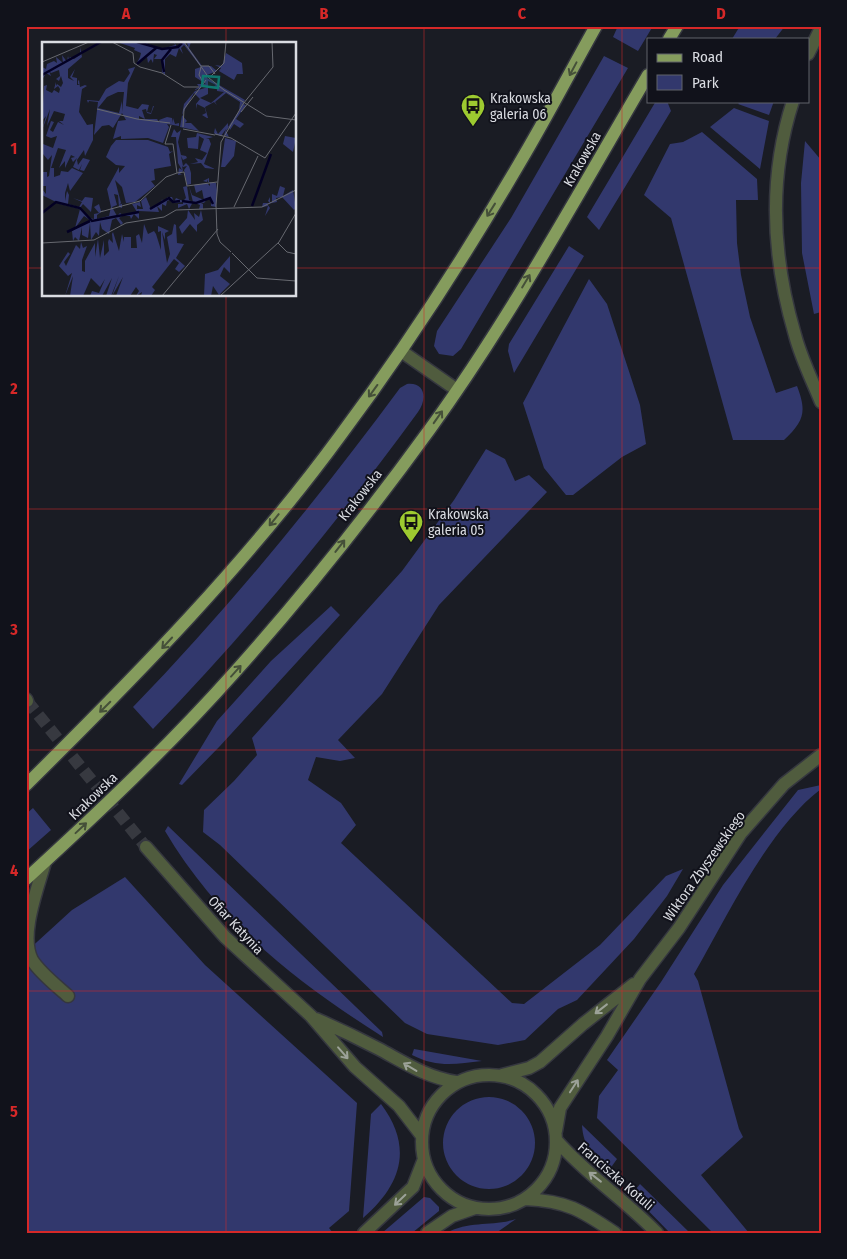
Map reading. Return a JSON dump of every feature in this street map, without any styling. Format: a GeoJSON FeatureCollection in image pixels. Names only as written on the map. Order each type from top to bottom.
{"type":"FeatureCollection","features":[{"type":"Feature","properties":{"kind":"main road"},"geometry":{"type":"LineString","coordinates":[[26,785],[140,672],[217,587],[328,452],[401,351],[519,165],[596,26]]}},
{"type":"Feature","properties":{"kind":"main road"},"geometry":{"type":"LineString","coordinates":[[670,38],[676,26]]}},
{"type":"Feature","properties":{"kind":"main road","name":"Krakowska"},"geometry":{"type":"LineString","coordinates":[[26,879],[165,746],[233,675],[284,616],[424,436],[457,390],[552,239],[647,77]]}},
{"type":"Feature","properties":{"kind":"street"},"geometry":{"type":"LineString","coordinates":[[810,50],[821,28]]}},
{"type":"Feature","properties":{"kind":"street"},"geometry":{"type":"LineString","coordinates":[[793,102],[780,151],[775,191],[778,259],[795,336],[821,402]]}},
{"type":"Feature","properties":{"kind":"street"},"geometry":{"type":"LineString","coordinates":[[401,351],[457,390]]}},
{"type":"Feature","properties":{"kind":"street","name":"Wiktora Zbyszewskiego"},"geometry":{"type":"LineString","coordinates":[[556,1136],[560,1108],[607,1036],[640,979],[679,928],[742,833],[784,784],[821,755]]}},
{"type":"Feature","properties":{"kind":"street","name":"Ofiar Katynia"},"geometry":{"type":"LineString","coordinates":[[146,847],[225,937],[311,1016],[356,1067],[399,1106],[422,1136]]}},
{"type":"Feature","properties":{"kind":"street"},"geometry":{"type":"LineString","coordinates":[[45,862],[28,933],[27,942],[30,961],[68,996]]}},
{"type":"Feature","properties":{"kind":"street","name":"Wiktora Zbyszewskiego"},"geometry":{"type":"LineString","coordinates":[[501,1075],[529,1068],[540,1062],[583,1024],[640,979]]}},
{"type":"Feature","properties":{"kind":"street","name":"Ofiar Katynia"},"geometry":{"type":"LineString","coordinates":[[311,1016],[378,1049],[419,1072],[435,1078],[456,1082]]}},
{"type":"Feature","properties":{"kind":"street"},"geometry":{"type":"LineString","coordinates":[[427,1233],[452,1216],[475,1208],[507,1207],[525,1199],[539,1188],[549,1172],[556,1136],[550,1112],[538,1095],[520,1082],[501,1075],[486,1074],[468,1077],[447,1088],[432,1106],[422,1136],[424,1159],[429,1172],[444,1192],[475,1208]]}},
{"type":"Feature","properties":{"kind":"street","name":"Franciszka Kotuli"},"geometry":{"type":"LineString","coordinates":[[556,1136],[571,1158],[636,1211],[657,1233]]}},
{"type":"Feature","properties":{"kind":"street"},"geometry":{"type":"LineString","coordinates":[[364,1233],[413,1187],[424,1159]]}},
{"type":"Feature","properties":{"kind":"street"},"geometry":{"type":"LineString","coordinates":[[525,1199],[548,1200],[569,1205],[615,1233]]}},
{"type":"Feature","properties":{"kind":"green space"},"geometry":{"type":"Polygon","coordinates":[[[618,26],[653,26],[638,51],[613,37],[618,26]]]}},
{"type":"Feature","properties":{"kind":"green space"},"geometry":{"type":"Polygon","coordinates":[[[740,26],[785,26],[776,38],[733,38],[740,26]]]}},
{"type":"Feature","properties":{"kind":"green space"},"geometry":{"type":"Polygon","coordinates":[[[604,56],[628,68],[461,349],[453,356],[439,354],[434,346],[437,331],[511,218],[604,56]]]}},
{"type":"Feature","properties":{"kind":"green space"},"geometry":{"type":"Polygon","coordinates":[[[655,102],[667,102],[671,111],[599,230],[587,217],[655,102]]]}},
{"type":"Feature","properties":{"kind":"green space"},"geometry":{"type":"Polygon","coordinates":[[[740,102],[774,102],[769,115],[738,104],[740,102]]]}},
{"type":"Feature","properties":{"kind":"green space"},"geometry":{"type":"Polygon","coordinates":[[[734,108],[769,121],[760,169],[710,127],[734,108]]]}},
{"type":"Feature","properties":{"kind":"green space"},"geometry":{"type":"Polygon","coordinates":[[[702,132],[757,179],[758,200],[736,200],[737,243],[741,275],[750,317],[776,393],[797,386],[802,403],[803,410],[800,421],[784,440],[733,440],[671,218],[644,195],[670,144],[683,142],[702,132]]]}},
{"type":"Feature","properties":{"kind":"green space"},"geometry":{"type":"Polygon","coordinates":[[[805,141],[821,160],[821,312],[814,314],[802,253],[801,183],[805,141]]]}},
{"type":"Feature","properties":{"kind":"green space"},"geometry":{"type":"Polygon","coordinates":[[[569,246],[584,256],[514,373],[508,351],[509,344],[569,246]]]}},
{"type":"Feature","properties":{"kind":"green space"},"geometry":{"type":"Polygon","coordinates":[[[589,279],[607,304],[640,405],[646,444],[622,457],[573,495],[566,495],[544,468],[523,403],[589,279]]]}},
{"type":"Feature","properties":{"kind":"green space"},"geometry":{"type":"Polygon","coordinates":[[[407,384],[418,386],[423,393],[423,402],[418,412],[291,575],[224,653],[153,729],[133,707],[204,631],[272,552],[400,388],[407,384]]]}},
{"type":"Feature","properties":{"kind":"green space"},"geometry":{"type":"Polygon","coordinates":[[[486,449],[505,459],[515,481],[529,475],[547,492],[439,605],[382,694],[338,740],[355,758],[340,761],[316,757],[308,780],[341,803],[356,825],[341,843],[512,1003],[524,1004],[600,945],[666,876],[683,869],[667,896],[634,939],[577,1000],[558,1009],[525,1040],[498,1045],[427,1034],[405,1023],[220,845],[203,832],[204,810],[257,755],[252,738],[402,571],[454,500],[486,449]]]}},
{"type":"Feature","properties":{"kind":"green space"},"geometry":{"type":"Polygon","coordinates":[[[331,606],[340,615],[220,746],[182,785],[179,784],[217,721],[271,661],[331,606]]]}},
{"type":"Feature","properties":{"kind":"green space"},"geometry":{"type":"Polygon","coordinates":[[[821,785],[821,789],[783,827],[766,850],[694,974],[698,981],[739,1129],[743,1137],[701,1175],[749,1233],[713,1233],[597,1118],[599,1096],[618,1070],[607,1060],[661,982],[723,885],[798,790],[821,785]]]}},
{"type":"Feature","properties":{"kind":"green space"},"geometry":{"type":"Polygon","coordinates":[[[33,808],[51,830],[26,852],[26,814],[33,808]]]}},
{"type":"Feature","properties":{"kind":"green space"},"geometry":{"type":"Polygon","coordinates":[[[168,826],[382,1032],[383,1037],[319,994],[261,947],[209,894],[186,864],[165,831],[168,826]]]}},
{"type":"Feature","properties":{"kind":"green space"},"geometry":{"type":"Polygon","coordinates":[[[125,877],[205,965],[357,1103],[349,1211],[329,1228],[333,1233],[26,1233],[26,952],[72,910],[125,877]]]}},
{"type":"Feature","properties":{"kind":"green space"},"geometry":{"type":"Polygon","coordinates":[[[414,1049],[482,1061],[455,1064],[430,1062],[412,1055],[414,1049]]]}},
{"type":"Feature","properties":{"kind":"green space"},"geometry":{"type":"Polygon","coordinates":[[[480,1097],[498,1097],[515,1104],[528,1117],[535,1134],[535,1152],[528,1169],[515,1182],[498,1189],[480,1189],[463,1182],[450,1169],[443,1152],[443,1134],[450,1117],[463,1104],[480,1097]]]}},
{"type":"Feature","properties":{"kind":"green space"},"geometry":{"type":"Polygon","coordinates":[[[381,1104],[391,1120],[397,1136],[400,1151],[399,1165],[394,1179],[386,1192],[363,1218],[371,1114],[381,1104]]]}},
{"type":"Feature","properties":{"kind":"green space"},"geometry":{"type":"Polygon","coordinates":[[[582,1125],[617,1159],[607,1173],[587,1145],[582,1125]]]}},
{"type":"Feature","properties":{"kind":"green space"},"geometry":{"type":"Polygon","coordinates":[[[640,1184],[690,1233],[670,1233],[632,1194],[640,1184]]]}},
{"type":"Feature","properties":{"kind":"green space"},"geometry":{"type":"Polygon","coordinates":[[[424,1197],[430,1198],[439,1207],[439,1211],[412,1233],[382,1233],[424,1197]]]}},
{"type":"Feature","properties":{"kind":"green space"},"geometry":{"type":"Polygon","coordinates":[[[516,1219],[496,1233],[446,1233],[464,1226],[498,1223],[516,1219]]]}},
{"type":"Feature","properties":{"kind":"tunnel"},"geometry":{"type":"LineString","coordinates":[[27,701],[146,847]]}},
{"type":"Feature","properties":{"kind":"place","name":"Krakowska galeria 06"},"geometry":{"type":"Point","coordinates":[473,127]}},
{"type":"Feature","properties":{"kind":"place","name":"Krakowska galeria 05"},"geometry":{"type":"Point","coordinates":[411,543]}}]}
